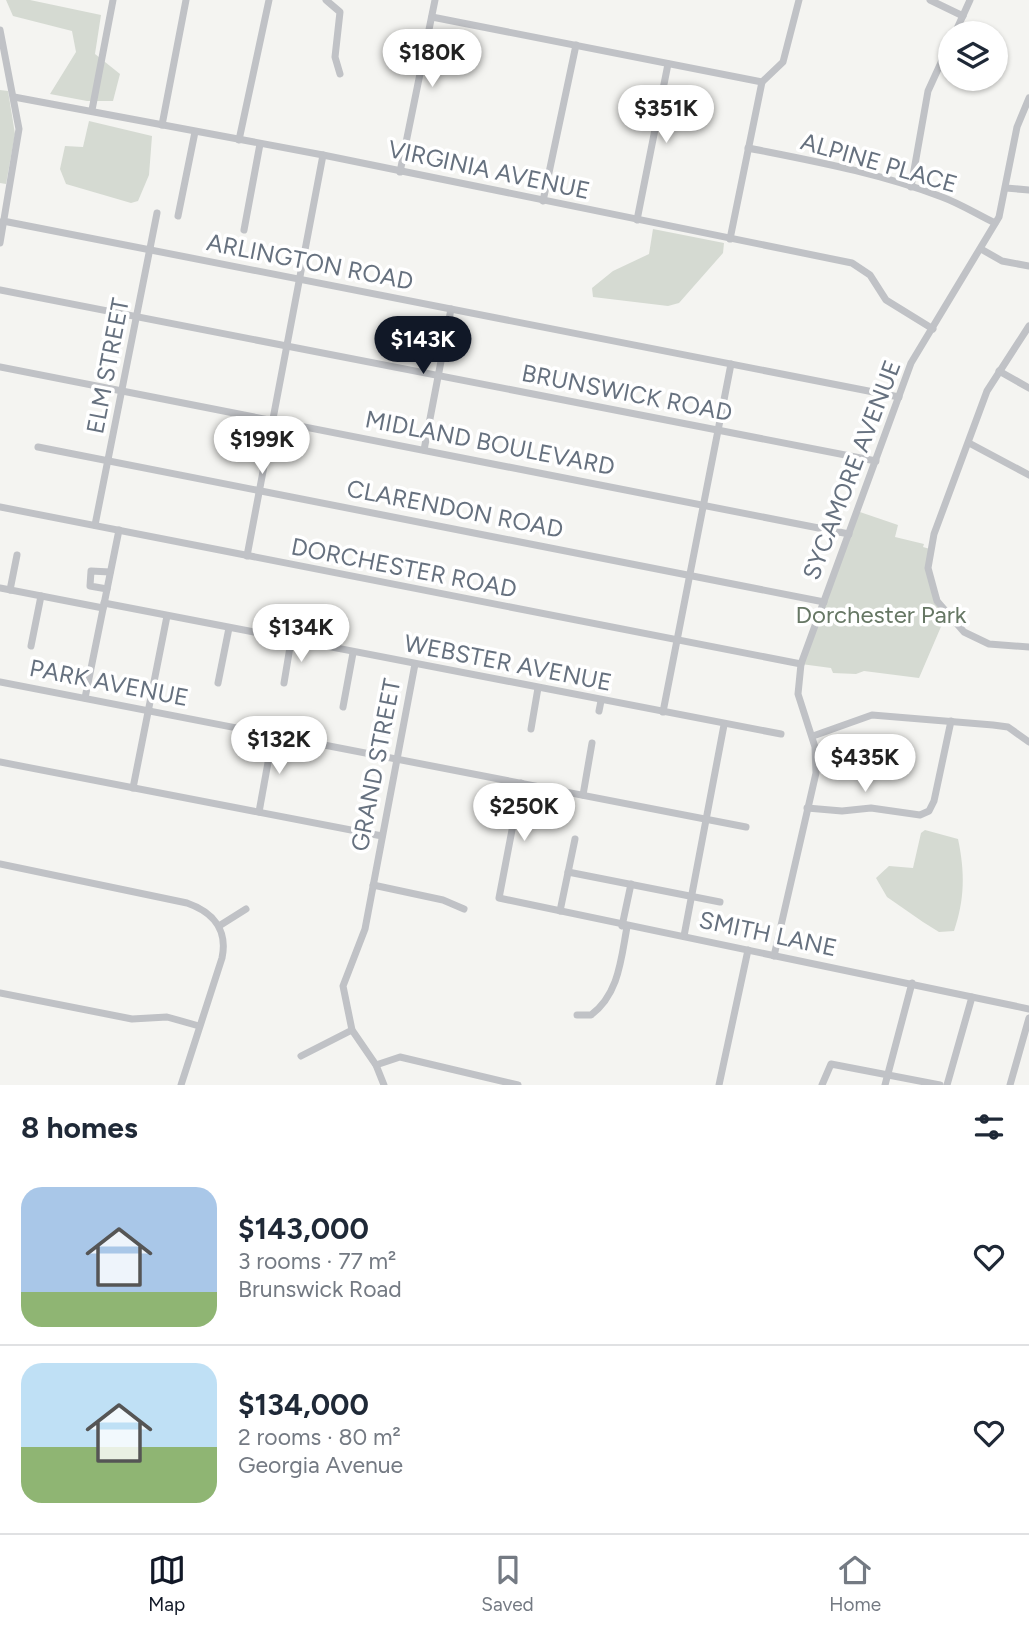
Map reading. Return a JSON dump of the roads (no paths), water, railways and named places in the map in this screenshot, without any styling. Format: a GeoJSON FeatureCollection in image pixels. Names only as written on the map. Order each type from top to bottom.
{"type":"FeatureCollection","features":[{"type":"Feature","properties":{"kind":"street"},"geometry":{"type":"LineString","coordinates":[[92,110],[113,0]]}},
{"type":"Feature","properties":{"kind":"street"},"geometry":{"type":"LineString","coordinates":[[162,125],[186,0]]}},
{"type":"Feature","properties":{"kind":"street"},"geometry":{"type":"LineString","coordinates":[[239,141],[269,0]]}},
{"type":"Feature","properties":{"kind":"street"},"geometry":{"type":"LineString","coordinates":[[326,0],[340,12],[335,57],[340,74]]}},
{"type":"Feature","properties":{"kind":"street"},"geometry":{"type":"LineString","coordinates":[[400,172],[435,0]]}},
{"type":"Feature","properties":{"kind":"street"},"geometry":{"type":"LineString","coordinates":[[730,239],[762,82],[783,62],[799,0]]}},
{"type":"Feature","properties":{"kind":"street"},"geometry":{"type":"LineString","coordinates":[[930,0],[963,16]]}},
{"type":"Feature","properties":{"kind":"street"},"geometry":{"type":"LineString","coordinates":[[961,21],[970,0]]}},
{"type":"Feature","properties":{"kind":"street"},"geometry":{"type":"LineString","coordinates":[[432,17],[762,82]]}},
{"type":"Feature","properties":{"kind":"street"},"geometry":{"type":"LineString","coordinates":[[0,30],[19,130],[19,147],[0,243]]}},
{"type":"Feature","properties":{"kind":"street"},"geometry":{"type":"LineString","coordinates":[[544,201],[576,45]]}},
{"type":"Feature","properties":{"kind":"street"},"geometry":{"type":"LineString","coordinates":[[637,220],[668,64]]}},
{"type":"Feature","properties":{"kind":"street"},"geometry":{"type":"LineString","coordinates":[[911,187],[928,91],[938,69]]}},
{"type":"Feature","properties":{"kind":"street","name":"VIRGINIA AVENUE"},"geometry":{"type":"LineString","coordinates":[[14,97],[324,155],[852,263],[870,275],[877,289],[895,307],[933,329]]}},
{"type":"Feature","properties":{"kind":"street","name":"SYCAMORE AVENUE"},"geometry":{"type":"LineString","coordinates":[[774,956],[816,773],[813,736],[798,694],[801,664],[911,363],[996,223],[1006,188],[1017,127],[1029,98]]}},
{"type":"Feature","properties":{"kind":"street"},"geometry":{"type":"LineString","coordinates":[[178,216],[195,132]]}},
{"type":"Feature","properties":{"kind":"street"},"geometry":{"type":"LineString","coordinates":[[244,230],[260,144]]}},
{"type":"Feature","properties":{"kind":"street","name":"ALPINE PLACE"},"geometry":{"type":"LineString","coordinates":[[748,148],[834,165],[911,187],[949,200],[996,223]]}},
{"type":"Feature","properties":{"kind":"street"},"geometry":{"type":"LineString","coordinates":[[247,556],[324,155]]}},
{"type":"Feature","properties":{"kind":"street"},"geometry":{"type":"LineString","coordinates":[[1006,188],[1029,190]]}},
{"type":"Feature","properties":{"kind":"street","name":"ELM STREET"},"geometry":{"type":"LineString","coordinates":[[95,525],[157,213]]}},
{"type":"Feature","properties":{"kind":"street","name":"ARLINGTON ROAD"},"geometry":{"type":"LineString","coordinates":[[3,221],[149,252],[301,279],[899,397]]}},
{"type":"Feature","properties":{"kind":"street"},"geometry":{"type":"LineString","coordinates":[[981,249],[1002,261],[1029,266]]}},
{"type":"Feature","properties":{"kind":"street","name":"BRUNSWICK ROAD"},"geometry":{"type":"LineString","coordinates":[[0,290],[876,461]]}},
{"type":"Feature","properties":{"kind":"street"},"geometry":{"type":"LineString","coordinates":[[424,450],[451,309]]}},
{"type":"Feature","properties":{"kind":"street"},"geometry":{"type":"LineString","coordinates":[[1029,326],[988,391],[930,545],[928,568],[930,583],[946,615],[964,632],[989,644],[1029,647]]}},
{"type":"Feature","properties":{"kind":"street"},"geometry":{"type":"LineString","coordinates":[[663,712],[731,364]]}},
{"type":"Feature","properties":{"kind":"street","name":"MIDLAND BOULEVARD"},"geometry":{"type":"LineString","coordinates":[[0,367],[849,534]]}},
{"type":"Feature","properties":{"kind":"street"},"geometry":{"type":"LineString","coordinates":[[999,371],[1029,388]]}},
{"type":"Feature","properties":{"kind":"street"},"geometry":{"type":"LineString","coordinates":[[969,443],[1029,475]]}},
{"type":"Feature","properties":{"kind":"street","name":"CLARENDON ROAD"},"geometry":{"type":"LineString","coordinates":[[38,447],[824,602]]}},
{"type":"Feature","properties":{"kind":"street","name":"DORCHESTER ROAD"},"geometry":{"type":"LineString","coordinates":[[0,507],[801,664]]}},
{"type":"Feature","properties":{"kind":"street"},"geometry":{"type":"LineString","coordinates":[[85,698],[118,530]]}},
{"type":"Feature","properties":{"kind":"street"},"geometry":{"type":"LineString","coordinates":[[10,590],[17,555]]}},
{"type":"Feature","properties":{"kind":"street"},"geometry":{"type":"LineString","coordinates":[[107,589],[90,586],[89,577],[91,571],[95,570],[110,572]]}},
{"type":"Feature","properties":{"kind":"street","name":"WEBSTER AVENUE"},"geometry":{"type":"LineString","coordinates":[[0,588],[167,616],[780,734]]}},
{"type":"Feature","properties":{"kind":"street"},"geometry":{"type":"LineString","coordinates":[[31,646],[41,596]]}},
{"type":"Feature","properties":{"kind":"street"},"geometry":{"type":"LineString","coordinates":[[133,788],[167,616]]}},
{"type":"Feature","properties":{"kind":"street"},"geometry":{"type":"LineString","coordinates":[[218,683],[229,628]]}},
{"type":"Feature","properties":{"kind":"street"},"geometry":{"type":"LineString","coordinates":[[284,683],[291,641]]}},
{"type":"Feature","properties":{"kind":"street"},"geometry":{"type":"LineString","coordinates":[[343,706],[353,653]]}},
{"type":"Feature","properties":{"kind":"street","name":"GRAND STREET"},"geometry":{"type":"LineString","coordinates":[[373,885],[415,664]]}},
{"type":"Feature","properties":{"kind":"street","name":"PARK AVENUE"},"geometry":{"type":"LineString","coordinates":[[0,682],[746,827]]}},
{"type":"Feature","properties":{"kind":"street"},"geometry":{"type":"LineString","coordinates":[[531,729],[538,688]]}},
{"type":"Feature","properties":{"kind":"street"},"geometry":{"type":"LineString","coordinates":[[599,711],[601,701]]}},
{"type":"Feature","properties":{"kind":"street"},"geometry":{"type":"LineString","coordinates":[[813,736],[873,715],[1008,727],[1029,742]]}},
{"type":"Feature","properties":{"kind":"street"},"geometry":{"type":"LineString","coordinates":[[807,808],[842,811],[871,808],[920,815],[929,811],[951,721]]}},
{"type":"Feature","properties":{"kind":"street"},"geometry":{"type":"LineString","coordinates":[[684,936],[724,724]]}},
{"type":"Feature","properties":{"kind":"street"},"geometry":{"type":"LineString","coordinates":[[259,812],[273,735]]}},
{"type":"Feature","properties":{"kind":"street"},"geometry":{"type":"LineString","coordinates":[[583,794],[592,743]]}},
{"type":"Feature","properties":{"kind":"street"},"geometry":{"type":"LineString","coordinates":[[0,762],[382,836]]}},
{"type":"Feature","properties":{"kind":"street","name":"SMITH LANE"},"geometry":{"type":"LineString","coordinates":[[521,783],[499,898],[1029,1009]]}},
{"type":"Feature","properties":{"kind":"street"},"geometry":{"type":"LineString","coordinates":[[560,911],[575,839]]}},
{"type":"Feature","properties":{"kind":"street"},"geometry":{"type":"LineString","coordinates":[[0,864],[187,903],[205,910],[219,926],[224,946],[222,958],[181,1085]]}},
{"type":"Feature","properties":{"kind":"street"},"geometry":{"type":"LineString","coordinates":[[568,872],[720,902]]}},
{"type":"Feature","properties":{"kind":"street"},"geometry":{"type":"LineString","coordinates":[[577,1016],[591,1015],[609,996],[618,975],[631,884]]}},
{"type":"Feature","properties":{"kind":"street"},"geometry":{"type":"LineString","coordinates":[[384,1085],[376,1065],[352,1030],[343,986],[363,936],[373,885],[443,900],[464,909]]}},
{"type":"Feature","properties":{"kind":"street"},"geometry":{"type":"LineString","coordinates":[[219,926],[246,909]]}},
{"type":"Feature","properties":{"kind":"street"},"geometry":{"type":"LineString","coordinates":[[719,1085],[748,950]]}},
{"type":"Feature","properties":{"kind":"street"},"geometry":{"type":"LineString","coordinates":[[885,1085],[912,984]]}},
{"type":"Feature","properties":{"kind":"street"},"geometry":{"type":"LineString","coordinates":[[0,993],[132,1019],[167,1017],[199,1027]]}},
{"type":"Feature","properties":{"kind":"street"},"geometry":{"type":"LineString","coordinates":[[947,1085],[972,997]]}},
{"type":"Feature","properties":{"kind":"street"},"geometry":{"type":"LineString","coordinates":[[1010,1085],[1029,1018]]}},
{"type":"Feature","properties":{"kind":"street"},"geometry":{"type":"LineString","coordinates":[[301,1056],[352,1030]]}},
{"type":"Feature","properties":{"kind":"street"},"geometry":{"type":"LineString","coordinates":[[376,1065],[400,1057],[518,1085]]}},
{"type":"Feature","properties":{"kind":"street"},"geometry":{"type":"LineString","coordinates":[[822,1085],[831,1064],[940,1085]]}},
{"type":"Feature","properties":{"kind":"park label","name":"Dorchester Park"},"geometry":{"type":"Point","coordinates":[881,615]}}]}
